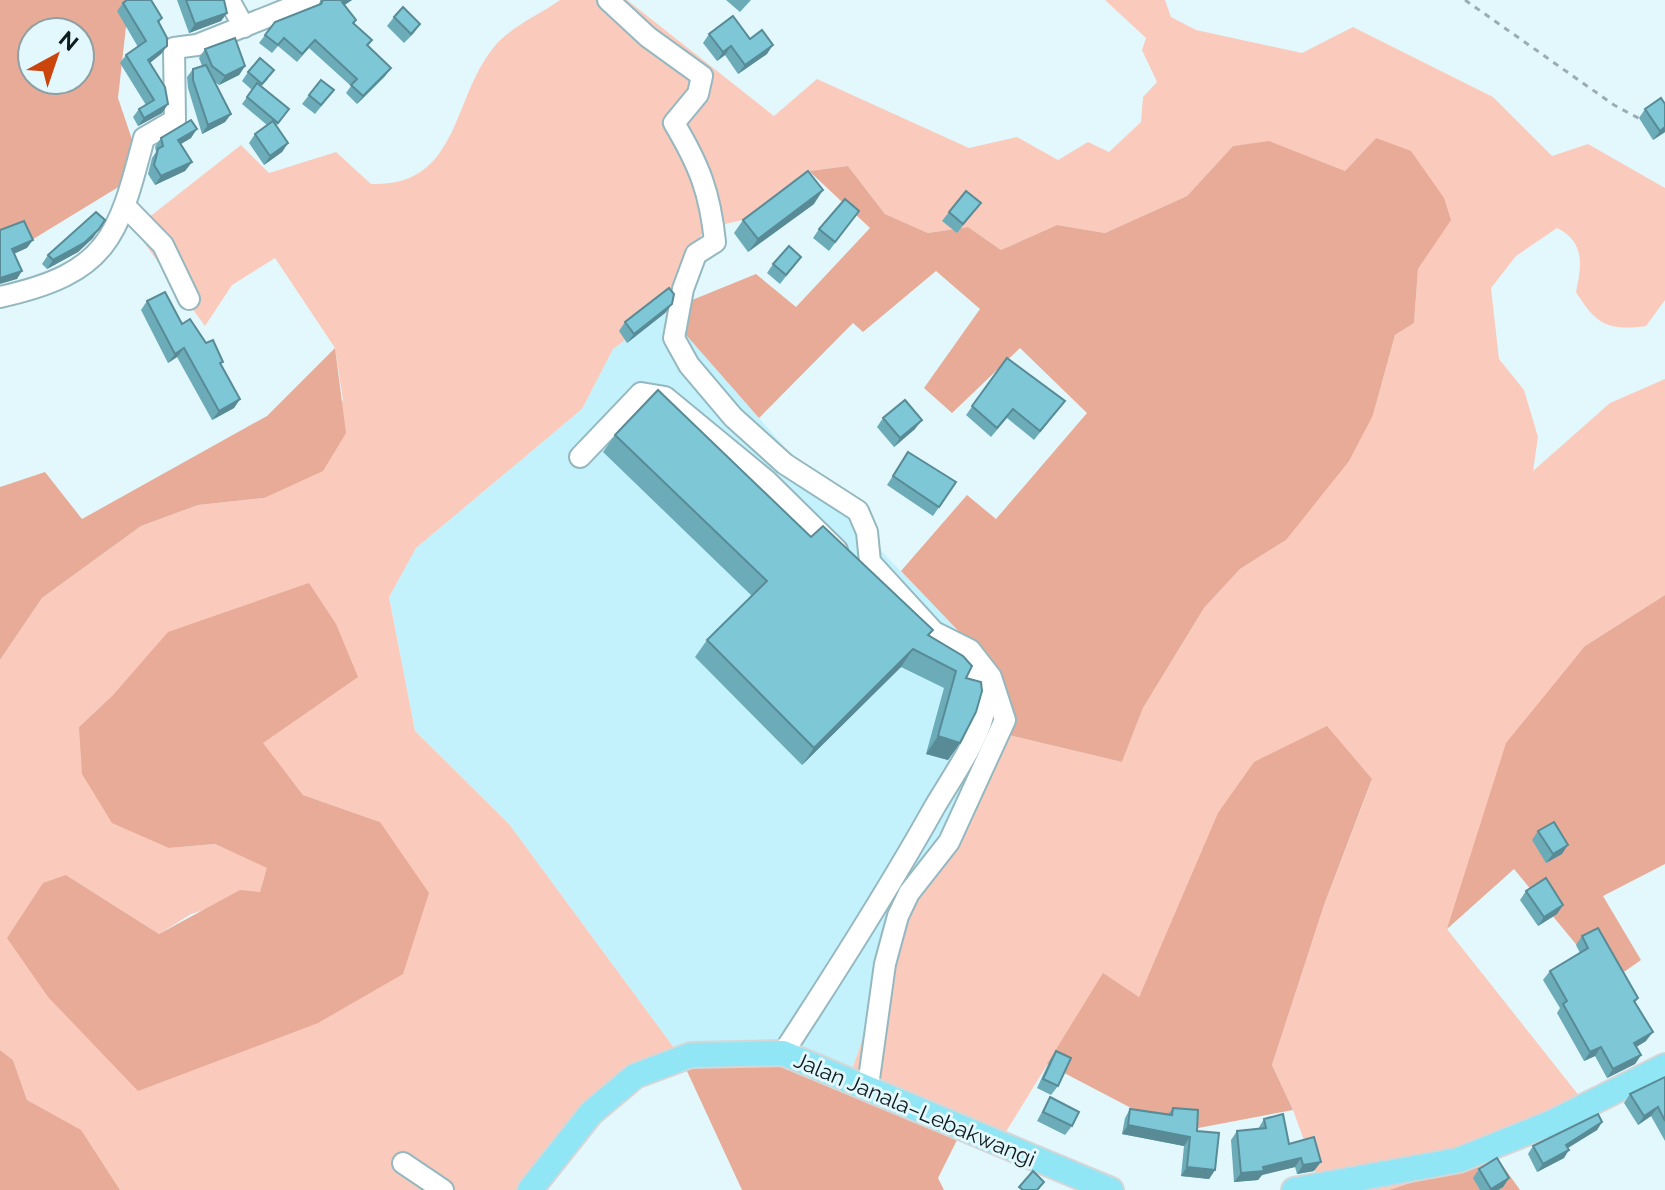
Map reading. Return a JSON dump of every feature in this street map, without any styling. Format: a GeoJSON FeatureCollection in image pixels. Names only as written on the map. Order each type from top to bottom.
{"type":"FeatureCollection","features":[{"type":"Feature","properties":{"kind":"main road","name":"Jalan Janala–Lebakwangi"},"geometry":{"type":"LineString","coordinates":[[530,1190],[591,1113],[635,1076],[691,1055],[783,1053],[1111,1190]]}},
{"type":"Feature","properties":{"kind":"main road"},"geometry":{"type":"LineString","coordinates":[[1294,1190],[1459,1160],[1551,1123],[1665,1066]]}},
{"type":"Feature","properties":{"kind":"street"},"geometry":{"type":"LineString","coordinates":[[229,0],[244,27]]}},
{"type":"Feature","properties":{"kind":"street"},"geometry":{"type":"LineString","coordinates":[[0,297],[42,287],[96,258],[113,237],[126,207],[144,138],[175,120],[174,48],[197,45],[310,0]]}},
{"type":"Feature","properties":{"kind":"street"},"geometry":{"type":"LineString","coordinates":[[608,0],[648,37],[702,76],[698,94],[674,123],[698,163],[706,187],[715,242],[696,254],[683,289],[674,338],[689,365],[733,417],[785,464],[858,511],[867,532],[870,562],[934,632],[970,650],[995,685],[1005,720],[949,842],[909,893],[898,916],[885,964],[868,1086]]}},
{"type":"Feature","properties":{"kind":"street"},"geometry":{"type":"LineString","coordinates":[[126,207],[163,245],[189,299]]}},
{"type":"Feature","properties":{"kind":"street"},"geometry":{"type":"LineString","coordinates":[[580,457],[641,393],[665,397],[767,481],[911,624],[968,670],[981,689],[983,715],[956,769],[873,916],[783,1053]]}},
{"type":"Feature","properties":{"kind":"street"},"geometry":{"type":"LineString","coordinates":[[403,1163],[443,1190]]}},
{"type":"Feature","properties":{"kind":"path"},"geometry":{"type":"LineString","coordinates":[[1465,0],[1614,105],[1652,125]]}},
{"type":"Feature","properties":{"kind":"shaded area"},"geometry":{"type":"Polygon","coordinates":[[[0,0],[129,0],[118,98],[143,172],[30,241],[0,255],[0,0]]]}},
{"type":"Feature","properties":{"kind":"shaded area"},"geometry":{"type":"Polygon","coordinates":[[[560,0],[627,0],[774,116],[817,79],[969,148],[1017,137],[1058,160],[1088,142],[1109,152],[1141,122],[1143,97],[1157,82],[1142,50],[1146,38],[1105,0],[1165,0],[1171,17],[1196,30],[1302,53],[1353,27],[1493,97],[1552,156],[1588,144],[1665,188],[1665,300],[1646,326],[1613,326],[1590,312],[1576,292],[1580,273],[1577,247],[1557,228],[1516,256],[1491,288],[1499,359],[1524,390],[1538,437],[1533,471],[1610,403],[1665,379],[1665,595],[1585,646],[1447,929],[1588,1107],[1495,1155],[1389,1190],[1322,1190],[1293,1110],[1272,1065],[1324,905],[1372,780],[1178,908],[1139,997],[1103,974],[999,1143],[851,1073],[907,909],[996,732],[1122,762],[1143,708],[1204,608],[1240,569],[1286,540],[1373,415],[1395,335],[1414,323],[1418,269],[1450,220],[1376,138],[1345,171],[1269,142],[1233,146],[1187,196],[1105,233],[1057,225],[1001,250],[968,227],[928,233],[885,214],[848,166],[809,171],[751,218],[704,229],[665,311],[613,349],[582,409],[416,548],[389,597],[415,731],[509,824],[680,1056],[612,1099],[540,1190],[120,1190],[81,1131],[27,1100],[13,1060],[0,1050],[0,660],[42,598],[141,526],[198,505],[264,498],[343,400],[335,348],[275,258],[232,285],[205,326],[134,229],[241,145],[269,173],[336,152],[371,184],[400,181],[422,171],[438,156],[450,136],[480,68],[494,47],[516,27],[560,0]],[[114,694],[79,727],[169,848],[215,844],[268,868],[260,893],[191,914],[159,934],[66,875],[139,1091],[380,822],[303,795],[262,743],[114,694]]]}},
{"type":"Feature","properties":{"kind":"shaded area"},"geometry":{"type":"Polygon","coordinates":[[[1376,138],[1411,151],[1444,198],[1451,220],[1418,269],[1414,323],[1395,335],[1373,415],[1349,461],[1286,540],[1240,569],[1204,608],[1143,708],[1122,762],[996,732],[991,665],[901,571],[967,495],[996,519],[1087,413],[1020,348],[952,413],[924,388],[980,309],[936,271],[863,332],[853,323],[759,418],[665,311],[756,274],[796,307],[870,228],[809,171],[848,166],[885,214],[928,233],[968,227],[1001,250],[1057,225],[1105,233],[1187,196],[1233,146],[1269,141],[1345,171],[1376,138]]]}},
{"type":"Feature","properties":{"kind":"shaded area"},"geometry":{"type":"Polygon","coordinates":[[[665,311],[816,483],[991,665],[1004,705],[907,909],[851,1073],[680,1056],[509,824],[415,731],[389,596],[416,548],[582,409],[613,349],[665,311]]]}},
{"type":"Feature","properties":{"kind":"shaded area"},"geometry":{"type":"Polygon","coordinates":[[[335,348],[346,433],[323,471],[264,498],[198,505],[141,526],[42,598],[0,660],[0,487],[45,472],[82,519],[267,416],[335,348]]]}},
{"type":"Feature","properties":{"kind":"shaded area"},"geometry":{"type":"Polygon","coordinates":[[[309,583],[336,624],[358,677],[263,743],[303,795],[380,822],[429,893],[403,974],[318,1023],[138,1091],[48,997],[7,938],[43,883],[66,875],[159,934],[240,890],[260,892],[267,868],[215,844],[169,848],[112,823],[82,774],[79,727],[114,694],[168,632],[309,583]]]}},
{"type":"Feature","properties":{"kind":"shaded area"},"geometry":{"type":"Polygon","coordinates":[[[1665,595],[1665,864],[1603,896],[1641,960],[1608,983],[1514,869],[1447,929],[1506,743],[1585,646],[1665,595]]]}},
{"type":"Feature","properties":{"kind":"shaded area"},"geometry":{"type":"Polygon","coordinates":[[[1327,726],[1372,779],[1324,905],[1272,1065],[1293,1110],[1177,1132],[1047,1064],[1103,973],[1139,997],[1218,813],[1254,762],[1327,726]]]}},
{"type":"Feature","properties":{"kind":"shaded area"},"geometry":{"type":"Polygon","coordinates":[[[0,1050],[13,1060],[27,1100],[81,1130],[120,1190],[0,1190],[0,1050]]]}},
{"type":"Feature","properties":{"kind":"shaded area"},"geometry":{"type":"Polygon","coordinates":[[[680,1056],[851,1073],[963,1128],[938,1178],[944,1190],[742,1190],[680,1056]]]}},
{"type":"Feature","properties":{"kind":"shaded area"},"geometry":{"type":"Polygon","coordinates":[[[1495,1155],[1520,1190],[1389,1190],[1495,1155]]]}},
{"type":"Feature","properties":{"kind":"building"},"geometry":{"type":"Polygon","coordinates":[[[127,0],[151,0],[162,18],[158,21],[167,38],[167,46],[148,60],[165,87],[168,104],[144,118],[139,109],[154,100],[126,55],[146,41],[123,3],[127,0]]]}},
{"type":"Feature","properties":{"kind":"building"},"geometry":{"type":"Polygon","coordinates":[[[186,0],[224,0],[227,13],[195,24],[186,0]]]}},
{"type":"Feature","properties":{"kind":"building"},"geometry":{"type":"Polygon","coordinates":[[[323,0],[346,0],[342,2],[356,20],[353,23],[372,40],[367,45],[391,68],[363,96],[351,85],[357,79],[315,40],[302,54],[284,38],[278,45],[265,35],[275,22],[321,4],[323,0]]]}},
{"type":"Feature","properties":{"kind":"building"},"geometry":{"type":"Polygon","coordinates":[[[403,7],[420,24],[411,34],[394,17],[403,7]]]}},
{"type":"Feature","properties":{"kind":"building"},"geometry":{"type":"Polygon","coordinates":[[[733,16],[750,39],[762,30],[773,45],[745,65],[731,46],[723,52],[709,34],[733,16]]]}},
{"type":"Feature","properties":{"kind":"building"},"geometry":{"type":"Polygon","coordinates":[[[235,38],[245,66],[225,76],[212,66],[205,49],[235,38]]]}},
{"type":"Feature","properties":{"kind":"building"},"geometry":{"type":"Polygon","coordinates":[[[260,58],[274,70],[262,84],[248,72],[260,58]]]}},
{"type":"Feature","properties":{"kind":"building"},"geometry":{"type":"Polygon","coordinates":[[[206,65],[231,114],[208,125],[193,80],[193,69],[206,65]]]}},
{"type":"Feature","properties":{"kind":"building"},"geometry":{"type":"Polygon","coordinates":[[[321,80],[334,90],[321,105],[309,95],[321,80]]]}},
{"type":"Feature","properties":{"kind":"building"},"geometry":{"type":"Polygon","coordinates":[[[257,83],[289,109],[278,123],[247,97],[257,83]]]}},
{"type":"Feature","properties":{"kind":"building"},"geometry":{"type":"Polygon","coordinates":[[[1661,98],[1665,104],[1665,127],[1660,131],[1645,109],[1661,98]]]}},
{"type":"Feature","properties":{"kind":"building"},"geometry":{"type":"Polygon","coordinates":[[[191,120],[197,129],[178,140],[192,162],[161,176],[154,165],[158,149],[163,146],[161,138],[191,120]]]}},
{"type":"Feature","properties":{"kind":"building"},"geometry":{"type":"Polygon","coordinates":[[[273,121],[288,143],[270,156],[255,134],[273,121]]]}},
{"type":"Feature","properties":{"kind":"building"},"geometry":{"type":"Polygon","coordinates":[[[808,171],[823,190],[758,239],[743,220],[808,171]]]}},
{"type":"Feature","properties":{"kind":"building"},"geometry":{"type":"Polygon","coordinates":[[[966,191],[981,203],[963,224],[949,212],[966,191]]]}},
{"type":"Feature","properties":{"kind":"building"},"geometry":{"type":"Polygon","coordinates":[[[845,199],[859,211],[835,242],[819,229],[845,199]]]}},
{"type":"Feature","properties":{"kind":"building"},"geometry":{"type":"Polygon","coordinates":[[[96,212],[105,220],[84,243],[53,260],[48,255],[96,212]]]}},
{"type":"Feature","properties":{"kind":"building"},"geometry":{"type":"Polygon","coordinates":[[[24,221],[33,240],[12,249],[22,271],[0,278],[0,230],[24,221]]]}},
{"type":"Feature","properties":{"kind":"building"},"geometry":{"type":"Polygon","coordinates":[[[789,246],[801,257],[786,275],[773,264],[789,246]]]}},
{"type":"Feature","properties":{"kind":"building"},"geometry":{"type":"Polygon","coordinates":[[[669,288],[674,294],[672,304],[634,334],[625,322],[669,288]]]}},
{"type":"Feature","properties":{"kind":"building"},"geometry":{"type":"Polygon","coordinates":[[[165,292],[182,324],[190,319],[206,343],[213,340],[223,362],[220,363],[240,399],[219,411],[184,348],[175,354],[147,301],[165,292]]]}},
{"type":"Feature","properties":{"kind":"building"},"geometry":{"type":"Polygon","coordinates":[[[1007,358],[1065,401],[1040,431],[1013,409],[997,428],[972,406],[1007,358]]]}},
{"type":"Feature","properties":{"kind":"building"},"geometry":{"type":"Polygon","coordinates":[[[658,390],[811,537],[823,526],[933,630],[928,635],[963,656],[972,666],[966,678],[981,682],[982,691],[976,712],[960,743],[938,736],[956,671],[913,649],[814,748],[707,640],[767,581],[615,435],[658,390]]]}},
{"type":"Feature","properties":{"kind":"building"},"geometry":{"type":"Polygon","coordinates":[[[905,400],[922,420],[900,438],[883,418],[905,400]]]}},
{"type":"Feature","properties":{"kind":"building"},"geometry":{"type":"Polygon","coordinates":[[[908,452],[956,482],[939,507],[893,476],[908,452]]]}},
{"type":"Feature","properties":{"kind":"building"},"geometry":{"type":"Polygon","coordinates":[[[1554,822],[1568,845],[1553,854],[1538,831],[1554,822]]]}},
{"type":"Feature","properties":{"kind":"building"},"geometry":{"type":"Polygon","coordinates":[[[1546,878],[1563,905],[1544,917],[1526,891],[1546,878]]]}},
{"type":"Feature","properties":{"kind":"building"},"geometry":{"type":"Polygon","coordinates":[[[1598,928],[1638,998],[1634,1001],[1653,1032],[1634,1043],[1641,1055],[1613,1069],[1601,1047],[1590,1052],[1563,1004],[1567,1001],[1550,971],[1588,948],[1582,936],[1598,928]]]}},
{"type":"Feature","properties":{"kind":"building"},"geometry":{"type":"Polygon","coordinates":[[[1056,1051],[1071,1058],[1058,1086],[1043,1079],[1056,1051]]]}},
{"type":"Feature","properties":{"kind":"building"},"geometry":{"type":"Polygon","coordinates":[[[1665,1077],[1665,1121],[1658,1107],[1644,1116],[1630,1094],[1665,1077]]]}},
{"type":"Feature","properties":{"kind":"building"},"geometry":{"type":"Polygon","coordinates":[[[1050,1097],[1079,1112],[1072,1126],[1043,1112],[1050,1097]]]}},
{"type":"Feature","properties":{"kind":"building"},"geometry":{"type":"Polygon","coordinates":[[[1173,1108],[1198,1110],[1197,1131],[1219,1133],[1215,1170],[1187,1167],[1190,1137],[1128,1125],[1130,1109],[1172,1115],[1173,1108]]]}},
{"type":"Feature","properties":{"kind":"building"},"geometry":{"type":"Polygon","coordinates":[[[1283,1114],[1289,1144],[1314,1137],[1321,1162],[1303,1165],[1301,1158],[1263,1167],[1264,1171],[1241,1173],[1237,1131],[1266,1128],[1264,1119],[1283,1114]]]}},
{"type":"Feature","properties":{"kind":"building"},"geometry":{"type":"Polygon","coordinates":[[[1598,1114],[1602,1122],[1566,1145],[1569,1150],[1543,1164],[1533,1146],[1598,1114]]]}},
{"type":"Feature","properties":{"kind":"building"},"geometry":{"type":"Polygon","coordinates":[[[1497,1158],[1509,1178],[1491,1189],[1479,1169],[1497,1158]]]}},
{"type":"Feature","properties":{"kind":"building"},"geometry":{"type":"Polygon","coordinates":[[[1033,1171],[1044,1182],[1037,1190],[1023,1190],[1019,1187],[1033,1171]]]}}]}
